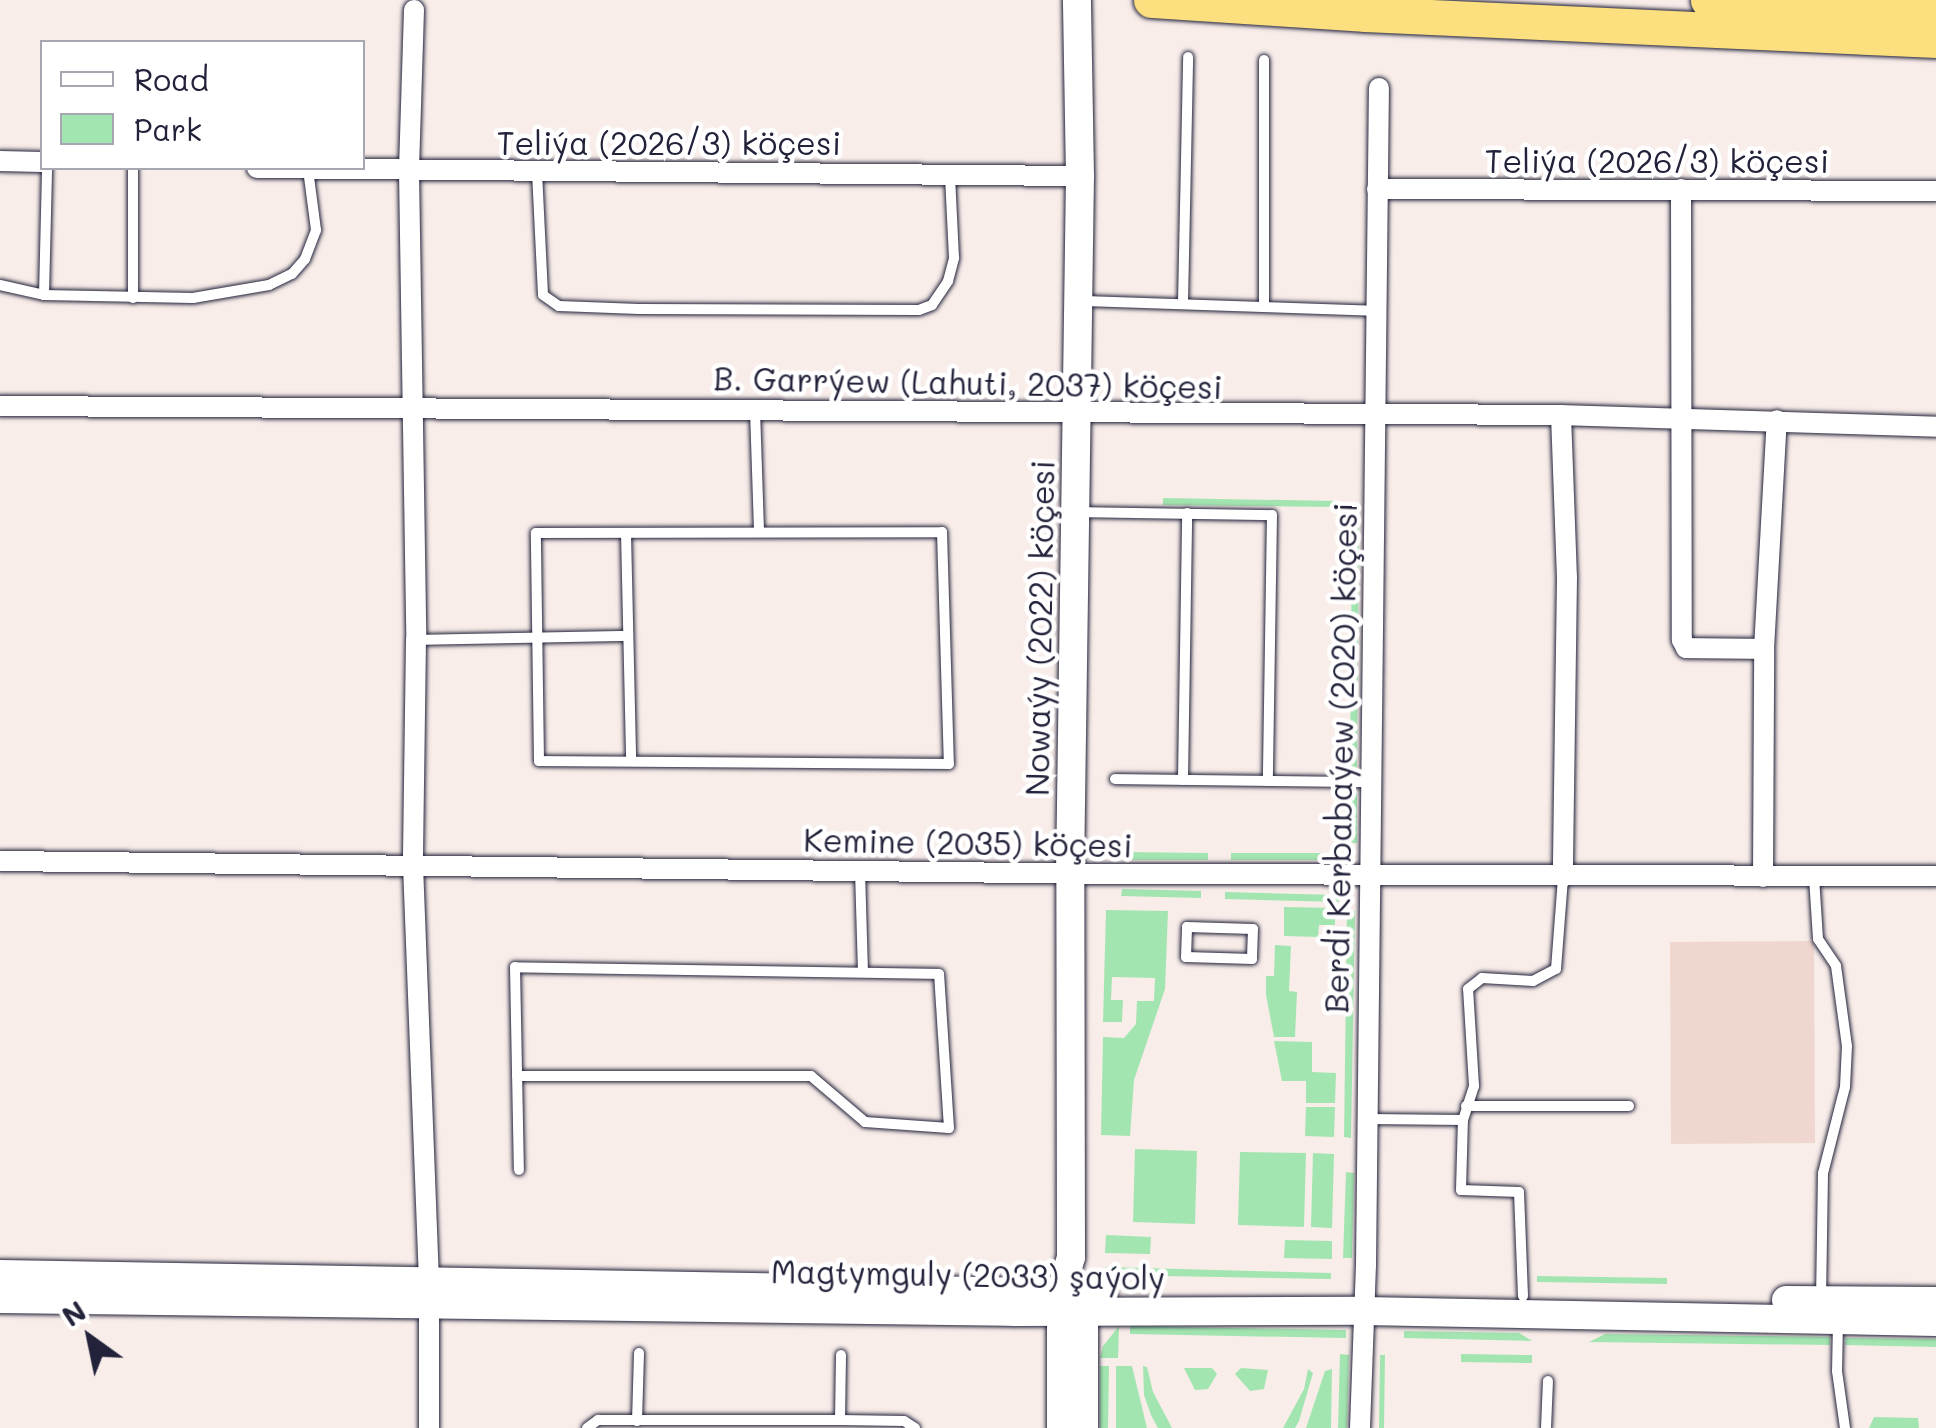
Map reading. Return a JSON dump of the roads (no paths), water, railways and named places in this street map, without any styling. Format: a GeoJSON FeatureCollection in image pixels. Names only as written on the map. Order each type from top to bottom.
{"type":"FeatureCollection","features":[{"type":"Feature","properties":{"kind":"highway"},"geometry":{"type":"LineString","coordinates":[[1151,0],[1365,14],[1936,40]]}},
{"type":"Feature","properties":{"kind":"highway"},"geometry":{"type":"LineString","coordinates":[[1708,0],[1936,6]]}},
{"type":"Feature","properties":{"kind":"main road","name":"Nowaýy (2022) köçesi"},"geometry":{"type":"LineString","coordinates":[[1076,0],[1080,176],[1070,874],[1070,1257],[1084,1428]]}},
{"type":"Feature","properties":{"kind":"main road","name":"Magtymguly (2033) şaýoly"},"geometry":{"type":"LineString","coordinates":[[0,1274],[428,1292],[1073,1302],[1364,1302],[1830,1310],[1936,1301]]}},
{"type":"Feature","properties":{"kind":"main road","name":"Magtymguly (2033) şaýoly"},"geometry":{"type":"LineString","coordinates":[[0,1299],[428,1292]]}},
{"type":"Feature","properties":{"kind":"main road","name":"Magtymguly (2033) şaýoly"},"geometry":{"type":"LineString","coordinates":[[1364,1302],[1523,1296],[1830,1310],[1936,1322]]}},
{"type":"Feature","properties":{"kind":"main road","name":"Nowaýy (2022) köçesi"},"geometry":{"type":"LineString","coordinates":[[1061,1428],[1073,1302]]}},
{"type":"Feature","properties":{"kind":"street"},"geometry":{"type":"LineString","coordinates":[[414,10],[409,172],[416,640],[413,865],[429,1428]]}},
{"type":"Feature","properties":{"kind":"street","name":"Berdi Kerbabaýew (2020) köçesi"},"geometry":{"type":"LineString","coordinates":[[1360,1428],[1379,88]]}},
{"type":"Feature","properties":{"kind":"street"},"geometry":{"type":"LineString","coordinates":[[0,161],[40,165]]}},
{"type":"Feature","properties":{"kind":"street","name":"Teliýa (2026/3) köçesi"},"geometry":{"type":"LineString","coordinates":[[342,170],[1080,176]]}},
{"type":"Feature","properties":{"kind":"street","name":"Teliýa (2026/3) köçesi"},"geometry":{"type":"LineString","coordinates":[[1378,189],[1936,191]]}},
{"type":"Feature","properties":{"kind":"street"},"geometry":{"type":"LineString","coordinates":[[1681,189],[1682,640],[1686,648],[1764,649]]}},
{"type":"Feature","properties":{"kind":"street","name":"B. Garrýew (Lahuti, 2037) köçesi"},"geometry":{"type":"LineString","coordinates":[[0,406],[1561,415],[1936,427]]}},
{"type":"Feature","properties":{"kind":"street"},"geometry":{"type":"LineString","coordinates":[[1561,415],[1567,577],[1563,877]]}},
{"type":"Feature","properties":{"kind":"street"},"geometry":{"type":"LineString","coordinates":[[1763,877],[1764,649],[1777,420]]}},
{"type":"Feature","properties":{"kind":"street","name":"Kemine (2035) köçesi"},"geometry":{"type":"LineString","coordinates":[[0,861],[1070,874],[1936,876]]}},
{"type":"Feature","properties":{"kind":"lane"},"geometry":{"type":"LineString","coordinates":[[1183,303],[1188,58]]}},
{"type":"Feature","properties":{"kind":"lane"},"geometry":{"type":"LineString","coordinates":[[1264,60],[1264,305]]}},
{"type":"Feature","properties":{"kind":"lane"},"geometry":{"type":"LineString","coordinates":[[44,295],[45,170]]}},
{"type":"Feature","properties":{"kind":"lane"},"geometry":{"type":"LineString","coordinates":[[133,170],[133,298]]}},
{"type":"Feature","properties":{"kind":"lane"},"geometry":{"type":"LineString","coordinates":[[0,285],[44,295],[133,298],[235,294],[292,274],[305,259],[316,230],[308,170]]}},
{"type":"Feature","properties":{"kind":"lane"},"geometry":{"type":"LineString","coordinates":[[537,172],[540,287],[548,301],[558,306],[919,310],[940,296],[954,258],[950,173]]}},
{"type":"Feature","properties":{"kind":"lane"},"geometry":{"type":"LineString","coordinates":[[1077,301],[1376,311]]}},
{"type":"Feature","properties":{"kind":"lane"},"geometry":{"type":"LineString","coordinates":[[755,410],[760,531]]}},
{"type":"Feature","properties":{"kind":"lane"},"geometry":{"type":"LineString","coordinates":[[1076,512],[1272,514],[1268,781]]}},
{"type":"Feature","properties":{"kind":"lane"},"geometry":{"type":"LineString","coordinates":[[1183,780],[1187,514]]}},
{"type":"Feature","properties":{"kind":"lane"},"geometry":{"type":"LineString","coordinates":[[760,531],[942,532],[949,764],[539,761],[534,636],[536,532],[760,531]]}},
{"type":"Feature","properties":{"kind":"lane"},"geometry":{"type":"LineString","coordinates":[[626,533],[631,761]]}},
{"type":"Feature","properties":{"kind":"lane"},"geometry":{"type":"LineString","coordinates":[[416,640],[628,636]]}},
{"type":"Feature","properties":{"kind":"lane"},"geometry":{"type":"LineString","coordinates":[[1115,780],[1369,782]]}},
{"type":"Feature","properties":{"kind":"lane"},"geometry":{"type":"LineString","coordinates":[[860,871],[863,972]]}},
{"type":"Feature","properties":{"kind":"lane"},"geometry":{"type":"LineString","coordinates":[[1814,876],[1818,939],[1836,966],[1847,1046],[1845,1087],[1823,1172],[1830,1310],[1844,1428]]}},
{"type":"Feature","properties":{"kind":"lane"},"geometry":{"type":"LineString","coordinates":[[1523,1296],[1519,1192],[1461,1190],[1463,1120],[1474,1086],[1468,989],[1490,976],[1532,981],[1556,969],[1563,877]]}},
{"type":"Feature","properties":{"kind":"lane"},"geometry":{"type":"LineString","coordinates":[[1187,927],[1253,928],[1252,959],[1186,958],[1187,927]]}},
{"type":"Feature","properties":{"kind":"lane"},"geometry":{"type":"LineString","coordinates":[[517,1076],[811,1076],[865,1122],[949,1128],[940,974],[515,968],[517,1076],[519,1170]]}},
{"type":"Feature","properties":{"kind":"lane"},"geometry":{"type":"LineString","coordinates":[[1466,1106],[1628,1106]]}},
{"type":"Feature","properties":{"kind":"lane"},"geometry":{"type":"LineString","coordinates":[[1367,1119],[1463,1120]]}},
{"type":"Feature","properties":{"kind":"lane"},"geometry":{"type":"LineString","coordinates":[[638,1420],[639,1353]]}},
{"type":"Feature","properties":{"kind":"lane"},"geometry":{"type":"LineString","coordinates":[[840,1420],[841,1355]]}},
{"type":"Feature","properties":{"kind":"lane"},"geometry":{"type":"LineString","coordinates":[[1546,1428],[1548,1381]]}},
{"type":"Feature","properties":{"kind":"lane"},"geometry":{"type":"LineString","coordinates":[[587,1428],[598,1420],[746,1425],[904,1421],[916,1428]]}}]}
